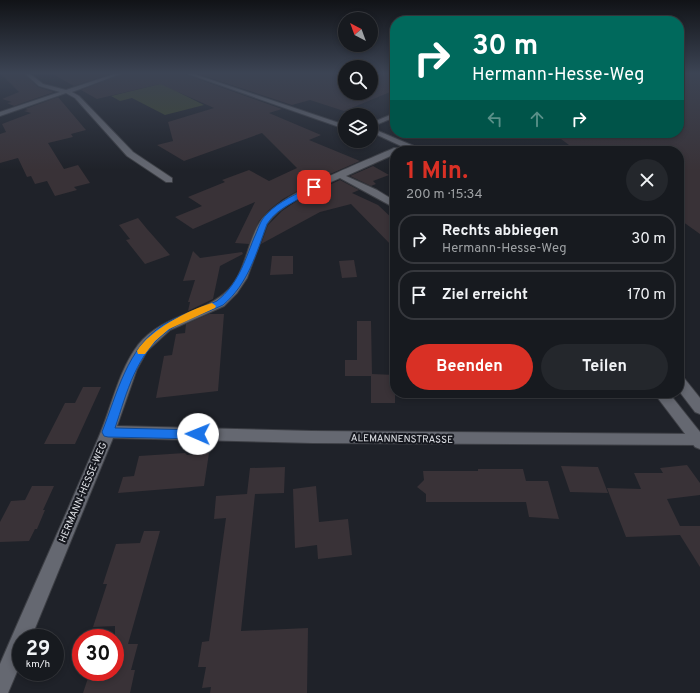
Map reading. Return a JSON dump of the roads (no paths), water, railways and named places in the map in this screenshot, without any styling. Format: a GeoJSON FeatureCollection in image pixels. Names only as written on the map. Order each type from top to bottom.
{"type":"FeatureCollection","features":[{"type":"Feature","properties":{"kind":"street"},"geometry":{"type":"LineString","coordinates":[[0,114],[27,105]]}},
{"type":"Feature","properties":{"kind":"street"},"geometry":{"type":"LineString","coordinates":[[85,105],[130,154],[169,180]]}},
{"type":"Feature","properties":{"kind":"street"},"geometry":{"type":"LineString","coordinates":[[282,105],[338,125]]}},
{"type":"Feature","properties":{"kind":"street"},"geometry":{"type":"LineString","coordinates":[[306,106],[338,117]]}},
{"type":"Feature","properties":{"kind":"street"},"geometry":{"type":"LineString","coordinates":[[378,122],[390,117]]}},
{"type":"Feature","properties":{"kind":"street"},"geometry":{"type":"LineString","coordinates":[[378,133],[407,146]]}},
{"type":"Feature","properties":{"kind":"street"},"geometry":{"type":"LineString","coordinates":[[378,141],[390,146]]}},
{"type":"Feature","properties":{"kind":"street","name":"HERMANN-HESSE-WEG"},"geometry":{"type":"LineString","coordinates":[[25,629],[108,432],[131,368],[148,344],[166,327],[220,303],[226,298],[242,278],[263,224],[269,215],[294,198],[339,175],[390,154]]}},
{"type":"Feature","properties":{"kind":"street"},"geometry":{"type":"LineString","coordinates":[[339,175],[374,192],[390,202]]}},
{"type":"Feature","properties":{"kind":"street"},"geometry":{"type":"LineString","coordinates":[[684,388],[700,408]]}},
{"type":"Feature","properties":{"kind":"street"},"geometry":{"type":"LineString","coordinates":[[665,398],[699,442]]}},
{"type":"Feature","properties":{"kind":"street","name":"ALEMANNENSTRASSE"},"geometry":{"type":"LineString","coordinates":[[108,432],[699,442]]}},
{"type":"Feature","properties":{"kind":"street","name":"HERMANN-HESSE-WEG"},"geometry":{"type":"LineString","coordinates":[[0,688],[12,659]]}}]}
